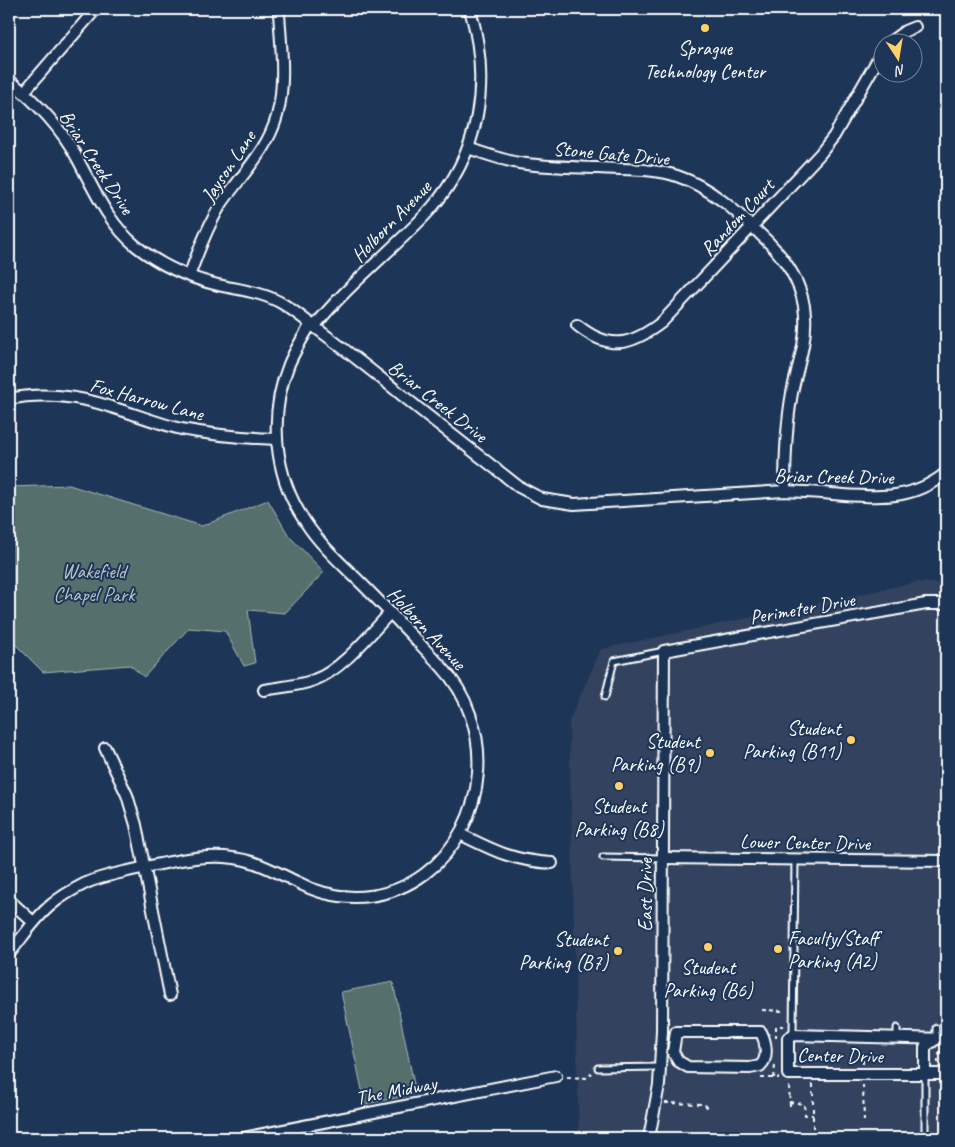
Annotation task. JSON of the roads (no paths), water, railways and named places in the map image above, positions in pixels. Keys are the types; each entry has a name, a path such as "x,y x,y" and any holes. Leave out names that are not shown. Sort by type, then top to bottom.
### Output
{"street":[{"name":"Holborn Avenue","path":"9,954 34,922 51,905 85,884 103,877 191,858 213,856 251,861 270,868 314,890 333,895 352,897 390,892 426,874 440,861 460,834 469,816 479,774 477,743 471,714 462,696 452,678 317,538 306,523 287,487 281,466 277,439 281,388 298,345 329,308 429,211 458,171 476,126 482,79 478,39 470,9"},
{"path":"24,92 95,10"},
{"name":"Jayson Lane","path":"189,276 212,221 234,186 261,152 277,116 281,96 282,74 279,13"},
{"path":"904,32 915,27"},
{"name":"Random Court","path":"577,325 589,335 612,343 636,338 650,332 662,322 820,154 834,136 872,70"},
{"name":"Briar Creek Drive","path":"9,80 24,92 61,132 109,217 122,233 154,259 189,276 266,296 283,304 519,487 542,499 574,504 785,491 818,492 875,498 912,492 928,485 946,473"},
{"name":"Stone Gate Drive","path":"468,148 520,163 654,172 677,176 697,184 714,194 769,242 789,269 802,295 805,313 803,348 787,421 785,491"},
{"name":"Fox Harrow Lane","path":"9,399 39,396 88,400 181,429 223,435 277,439"},
{"name":"Perimeter Drive","path":"664,650 926,604 946,604"},
{"path":"264,690 312,681 324,676 335,668 390,613"},
{"name":"East Drive","path":"649,1138 660,1085 661,1066 664,650"},
{"path":"105,748 126,795 136,825 170,995"},
{"path":"460,834 494,851 514,858 552,863"},
{"name":"Lower Center Drive","path":"663,858 946,862"},
{"path":"9,900 34,922"},
{"name":"Center Drive","path":"941,1039 897,1032 789,1029 788,1074 946,1074"},
{"path":"662,1031 761,1032 766,1044 765,1059 763,1064 755,1068 688,1067 678,1061 674,1052 676,1032"},
{"path":"925,1074 925,1047 941,1039"},
{"path":"661,1066 678,1061"},
{"name":"The Midway","path":"243,1138 556,1076"}],"lane":[{"path":"605,697 614,661 664,650"},
{"path":"603,857 663,858"},
{"path":"789,1029 795,860"},
{"path":"936,1028 941,1039"},
{"path":"598,1068 661,1066"},
{"path":"925,1074 925,1138"}],"place":[{"name":"Sprague Technology Center","path":"705,28"},
{"name":"Student Parking (B11)","path":"851,740"},
{"name":"Student Parking (B9)","path":"710,753"},
{"name":"Student Parking (B8)","path":"619,786"},
{"name":"Student Parking (B6)","path":"708,947"},
{"name":"Faculty/Staff Parking (A2)","path":"778,949"},
{"name":"Student Parking (B7)","path":"618,951"}],"park label":[{"name":"Wakefield Chapel Park","path":"94,582"}]}
